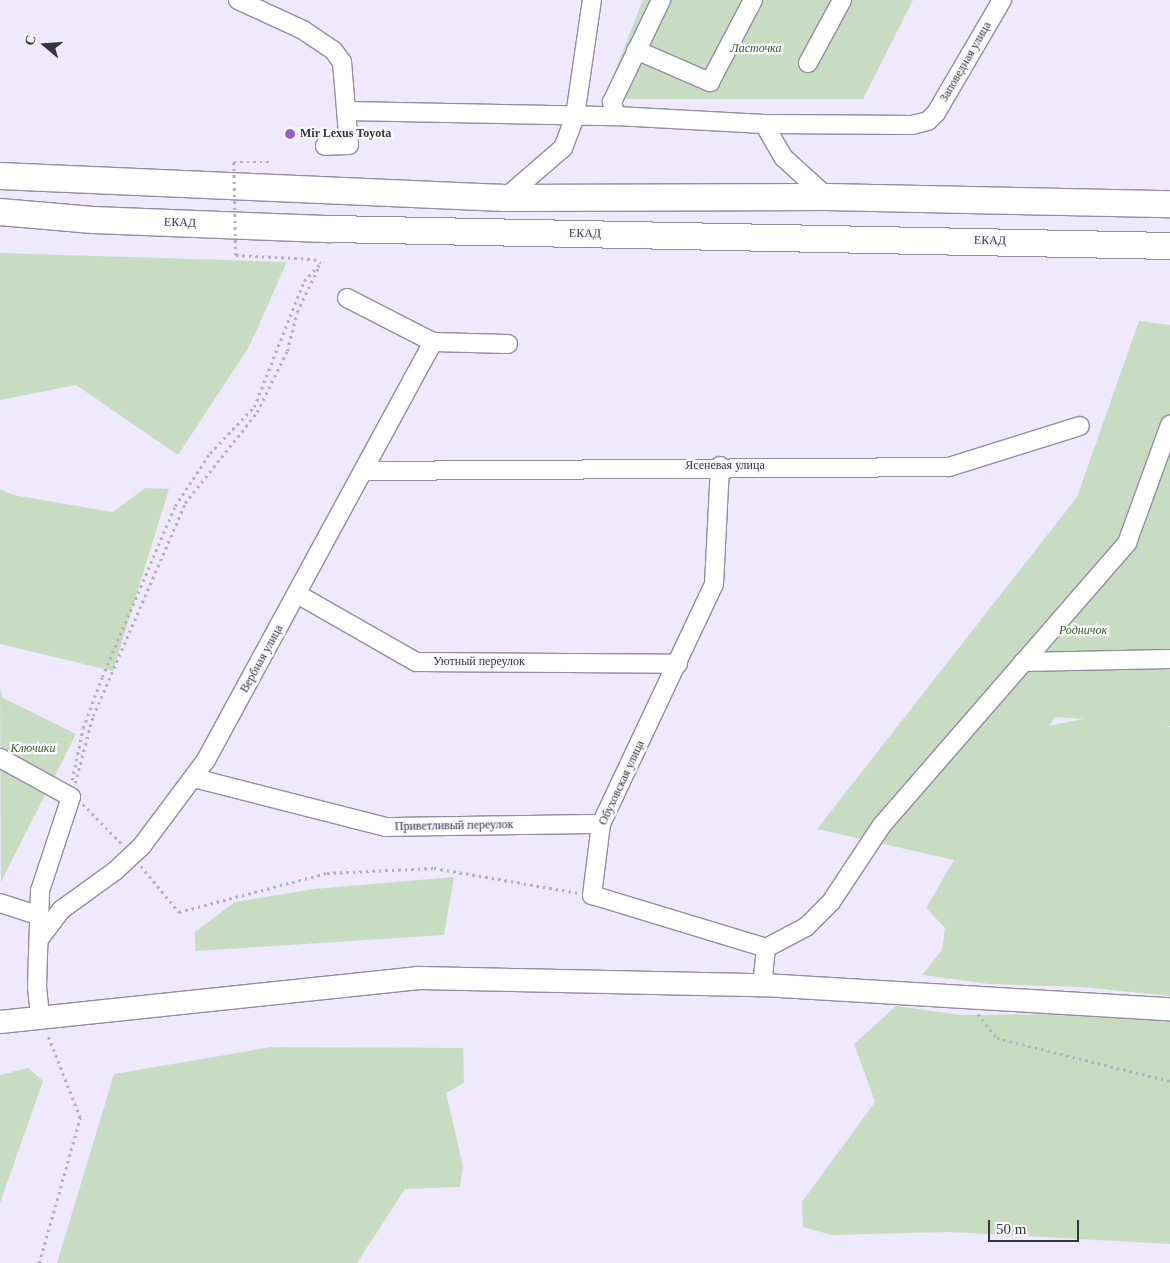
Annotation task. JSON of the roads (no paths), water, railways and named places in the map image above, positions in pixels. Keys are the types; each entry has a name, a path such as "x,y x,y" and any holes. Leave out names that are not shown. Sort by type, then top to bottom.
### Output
{"highway":[{"path":"0,176 505,198 827,197 1170,204"},
{"name":"ЕКАД","path":"0,212 93,220 331,229 1170,246"},
{"path":"0,225 93,220"}],"main road":[{"path":"0,1022 40,1016 418,978 762,985 1170,1009"}],"street":[{"path":"238,0 303,30 333,50 342,62 349,145 325,146"},
{"path":"505,198 562,148 575,116 592,0"},
{"path":"616,116 612,102 661,0"},
{"path":"636,50 710,82 753,0"},
{"path":"808,64 842,0"},
{"name":"Заповедная улица","path":"764,124 912,125 928,122 936,113 1002,0"},
{"path":"346,111 616,116 764,124 784,158 827,197"},
{"path":"347,298 434,342 508,344"},
{"name":"Вербная улица","path":"40,938 61,910 132,855 194,778 297,594 434,342"},
{"path":"762,985 766,948 806,927 831,902 882,825 1127,543 1170,425"},
{"name":"Ясеневая улица","path":"364,471 720,466 949,467 1080,426"},
{"name":"Обуховская улица","path":"720,466 714,584 678,664 601,824 592,895 766,948"},
{"name":"Уютный переулок","path":"297,594 416,662 678,664"},
{"path":"1024,662 1170,659"},
{"path":"0,758 72,797 40,891 40,938 36,987 40,1016"},
{"name":"Приветливый переулок","path":"194,778 386,827 601,824"},
{"path":"0,904 40,916"}],"place":[{"name":"Mir Lexus Toyota","path":"290,134"}],"park label":[{"name":"Ласточка","path":"756,49"},
{"name":"Родничок","path":"1083,631"},
{"name":"Ключики","path":"33,749"}]}
